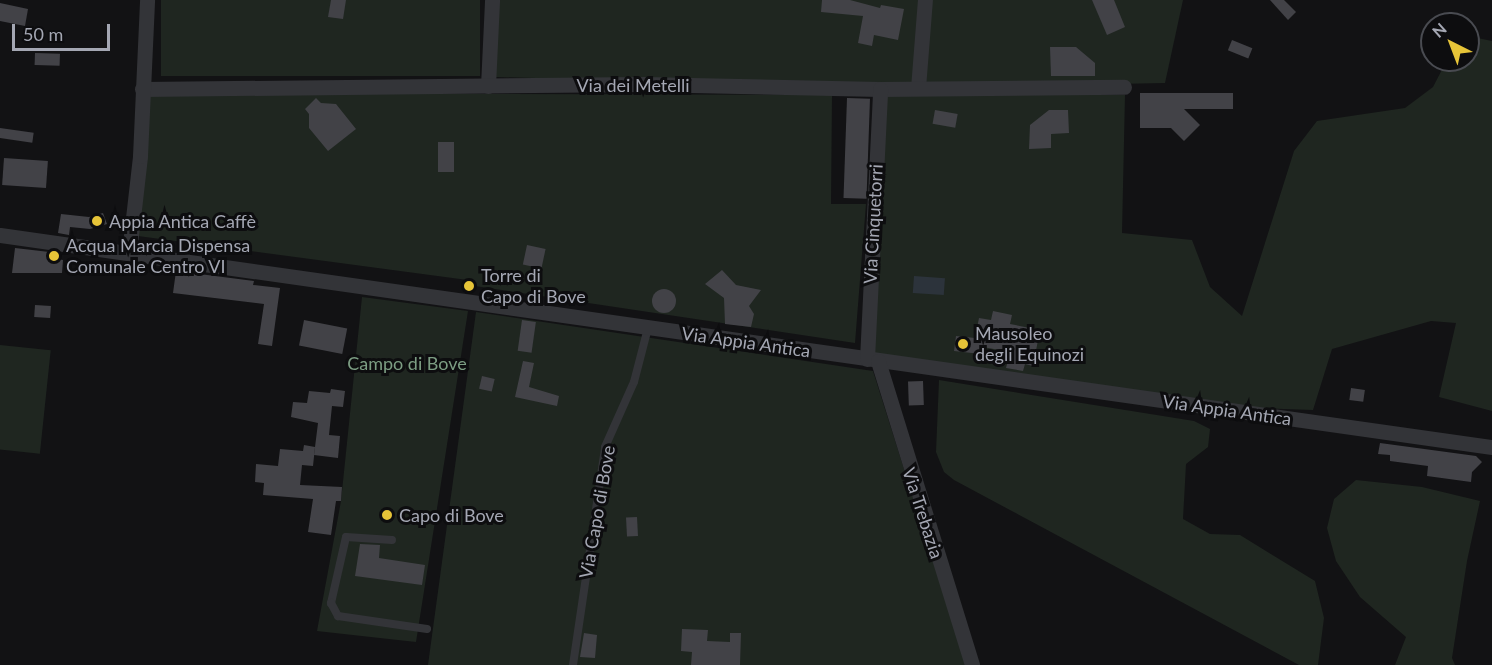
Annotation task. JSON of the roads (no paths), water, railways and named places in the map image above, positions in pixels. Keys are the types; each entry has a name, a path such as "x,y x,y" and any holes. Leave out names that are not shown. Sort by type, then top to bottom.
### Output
{"street":[{"path":"129,253 147,0"},
{"path":"488,86 492,0"},
{"path":"918,88 925,0"},
{"name":"Via dei Metelli","path":"142,89 488,86 880,89 1124,87"},
{"name":"Via Cinquetorri","path":"872,360 880,89"},
{"name":"Via Appia Antica","path":"0,235 1492,447"},
{"name":"Via Trebazia","path":"872,360 972,665"}],"lane":[{"name":"Via Capo di Bove","path":"573,665 604,447 634,382 648,328"},
{"path":"392,540 346,537 332,603 338,616 427,629"}],"place":[{"name":"Appia Antica Caffè","path":"97,221"},
{"name":"Acqua Marcia Dispensa Comunale Centro VI","path":"54,256"},
{"name":"Torre di Capo di Bove","path":"469,286"},
{"name":"Mausoleo degli Equinozi","path":"963,344"},
{"name":"Capo di Bove","path":"387,515"}],"park label":[{"name":"Campo di Bove","path":"407,363"}]}
